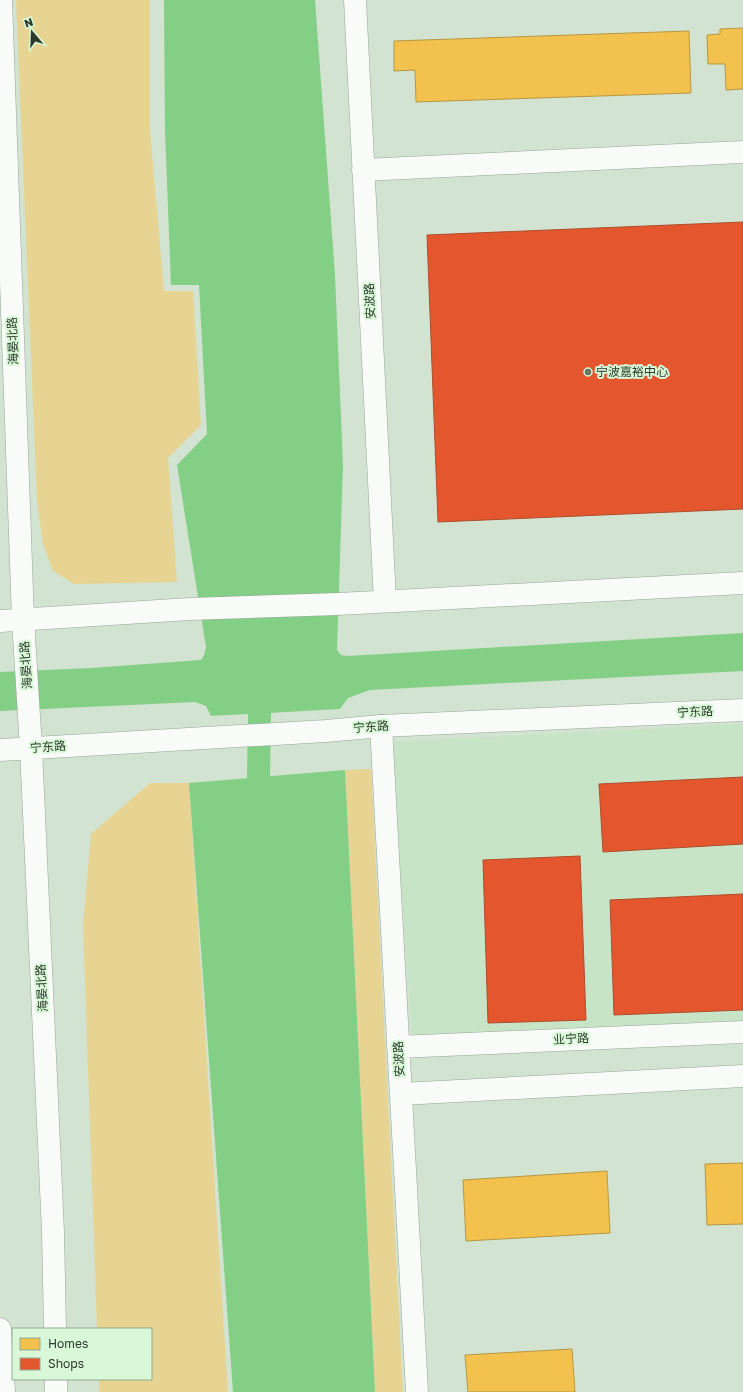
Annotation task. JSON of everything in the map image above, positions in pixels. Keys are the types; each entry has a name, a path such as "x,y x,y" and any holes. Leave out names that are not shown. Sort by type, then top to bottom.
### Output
{"main road":[{"name":"海晏北路","path":"1,0 23,620 31,748 52,1224 54,1328"},
{"name":"安波路","path":"355,0 385,601"},
{"path":"363,170 743,152"},
{"path":"0,620 23,620 190,609 338,604 743,583"},
{"name":"宁东路","path":"0,750 326,731 381,726 743,710"},
{"name":"安波路","path":"381,726 417,1392"},
{"name":"业宁路","path":"398,1047 743,1032"},
{"path":"401,1094 743,1076"},
{"path":"0,1329 4,1392"},
{"path":"56,1380 56,1392"}],"shaded area":[{"path":"16,0 150,0 150,130 164,291 193,291 201,425 168,458 177,582 74,584 53,571 43,544 37,502"},
{"path":"164,0 315,0 335,275 343,465 337,650 341,655 348,656 743,633 743,671 370,690 348,698 340,709 211,716 206,706 195,702 0,711 0,672 91,668 201,660 206,647 177,465 207,434 199,285 171,285 165,131"},
{"path":"743,724 743,1025 412,1036 391,742"},
{"path":"371,769 403,1392 375,1392 345,770"},
{"path":"345,770 375,1392 233,1392 189,783"},
{"path":"150,783 189,783 228,1392 99,1392 99,1380 152,1380 152,1328 97,1328 83,925 91,834"}],"building: Homes":[{"path":"743,28 743,89 726,90 725,64 708,64 707,35 720,34 720,29"},
{"path":"689,31 691,93 416,102 415,70 394,71 394,41"},
{"path":"743,1163 743,1224 707,1225 705,1164"},
{"path":"607,1171 610,1233 466,1241 463,1180"},
{"path":"572,1349 575,1392 468,1392 465,1355"}],"building: Shops":[{"name":"宁波嘉裕中心","path":"743,222 743,509 438,522 427,235"},
{"path":"743,777 743,844 603,852 599,784"},
{"path":"580,856 586,1020 488,1023 483,860"},
{"path":"743,894 743,1010 614,1015 610,900"}],"waterway":[{"path":"258,808 260,683"}],"place":[{"name":"宁波嘉裕中心","path":"588,372"}]}
